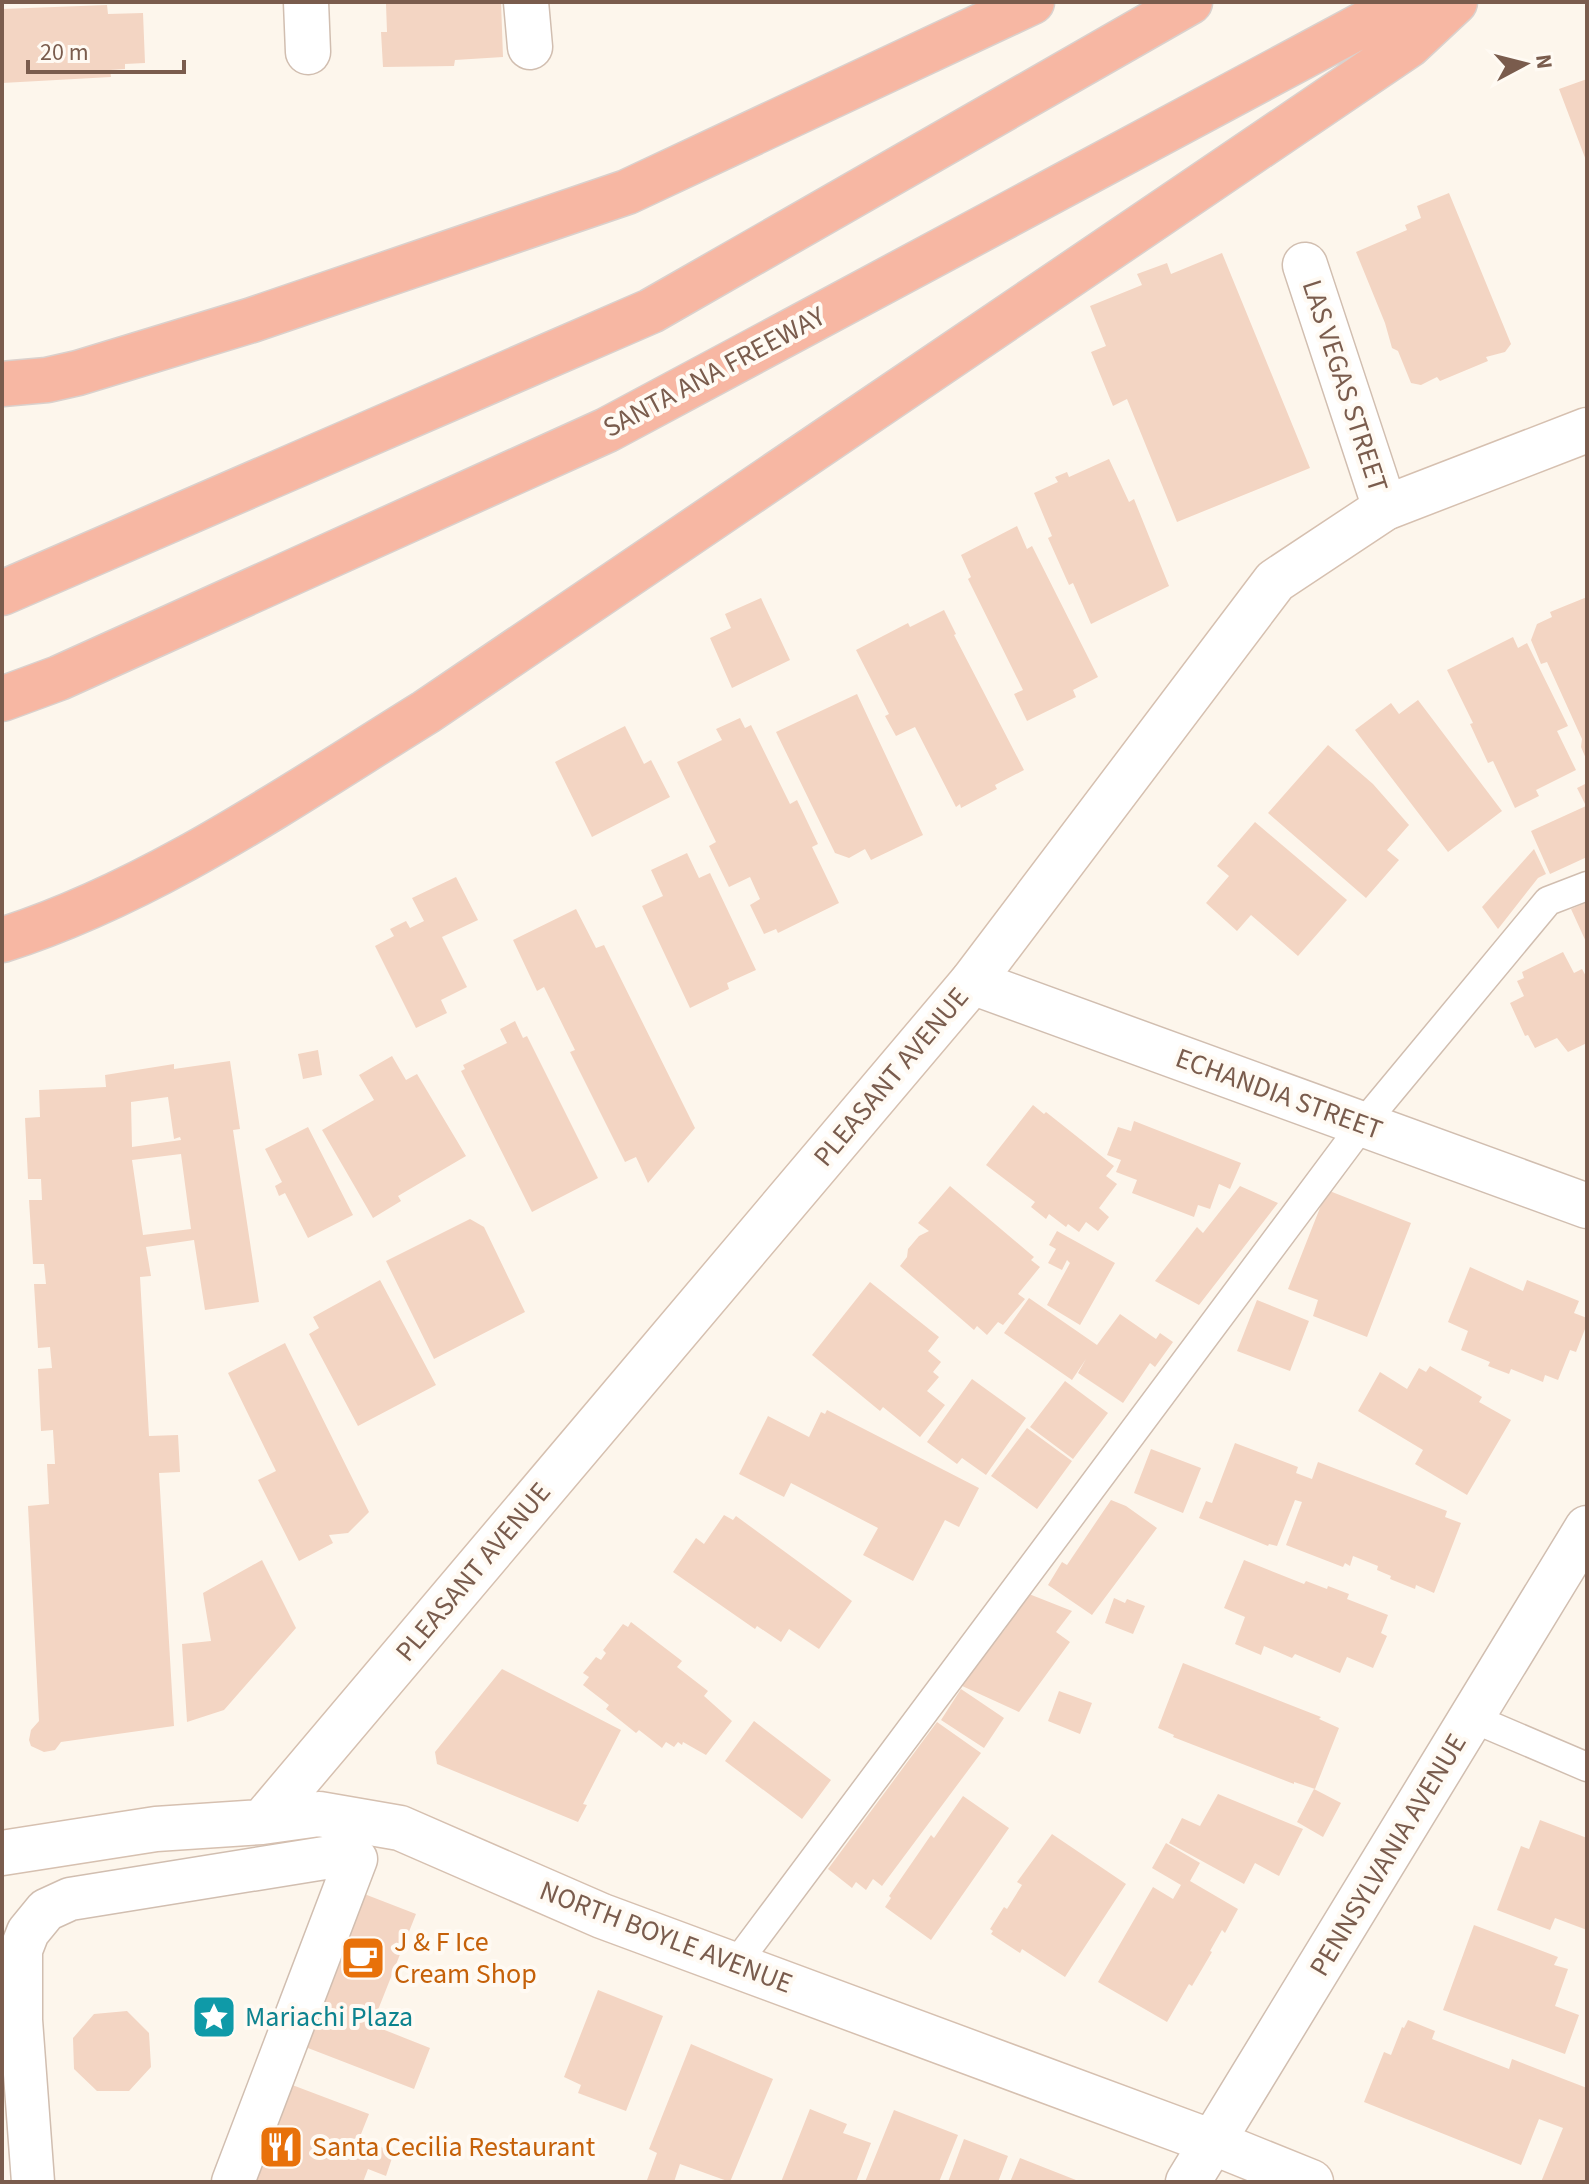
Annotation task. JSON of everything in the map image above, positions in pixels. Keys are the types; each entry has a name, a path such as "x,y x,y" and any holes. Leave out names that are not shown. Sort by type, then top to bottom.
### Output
{"highway":[{"path":"2,384 47,380 122,360 252,320 627,192 1032,2"},
{"path":"18,586 651,311 1190,2"},
{"name":"SANTA ANA FREEWAY","path":"2,699 59,678 607,430 1405,2"},
{"path":"2,940 45,926 154,875 426,712 1409,45 1455,2"}],"main road":[{"path":"306,2 308,52"},
{"path":"528,2 530,47"},
{"name":"LAS VEGAS STREET","path":"1305,265 1385,508"},
{"name":"PLEASANT AVENUE","path":"262,1822 972,982 1275,581 1385,508 1587,430"},
{"name":"ECHANDIA STREET","path":"972,982 1587,1206"},
{"name":"PENNSYLVANIA AVENUE","path":"1188,2182 1587,1528"},
{"name":"NORTH BOYLE AVENUE","path":"2,1853 156,1829 262,1822 319,1814 400,1828 602,1916 1212,2142 1311,2182"}],"street":[{"path":"33,2182 21,2020 21,1950 28,1932 46,1910 70,1899 337,1856 356,1859 233,2182"}],"lane":[{"path":"735,1965 1363,1124 1548,901 1587,886"},
{"path":"1472,1718 1587,1767"}],"building":[{"path":"501,2 503,57 455,60 454,66 383,67 381,32 387,32 386,4"},
{"path":"107,5 108,14 143,13 145,63 125,64 125,69 110,70 111,77 2,83 2,9"},
{"path":"1587,79 1587,163 1559,89"},
{"path":"1449,193 1511,344 1505,352 1486,357 1488,361 1440,381 1437,377 1421,385 1411,383 1398,351 1392,348 1356,252 1407,230 1405,225 1421,218 1417,206"},
{"path":"1222,253 1310,468 1177,522 1127,399 1113,406 1091,352 1106,346 1090,306 1142,285 1137,274 1167,263 1171,274"},
{"path":"1109,459 1129,502 1134,499 1169,586 1091,624 1048,538 1052,536 1034,493 1058,482 1055,477 1067,472 1069,477"},
{"path":"1017,526 1027,549 1032,546 1098,677 1073,690 1076,697 1027,721 1014,694 1023,690 968,579 971,577 961,555"},
{"path":"1587,597 1587,761 1581,747 1582,739 1547,662 1541,664 1531,640 1537,624 1552,617 1550,612"},
{"path":"761,598 790,660 732,688 710,638 731,628 725,614"},
{"path":"944,610 1024,770 961,808 960,804 956,807 915,727 896,736 885,716 889,714 856,650 908,623 910,627"},
{"path":"1513,637 1518,648 1527,643 1568,726 1557,731 1576,770 1536,790 1539,796 1515,808 1493,761 1488,763 1470,724 1473,723 1447,670"},
{"path":"857,694 923,835 871,860 865,849 849,858 835,853 776,732"},
{"path":"1418,700 1502,811 1448,852 1355,730 1391,703 1399,714"},
{"path":"740,718 745,728 751,725 790,804 797,800 818,844 812,847 839,903 778,933 776,929 764,934 750,905 760,899 750,877 729,887 709,846 716,842 677,762 722,740 716,729"},
{"path":"625,726 644,764 651,760 670,797 592,837 555,762"},
{"path":"1328,745 1373,784 1409,825 1387,850 1399,860 1366,898 1268,813"},
{"path":"1587,783 1587,857 1550,874 1531,831 1586,806 1577,788"},
{"path":"1255,822 1347,900 1298,956 1251,915 1237,931 1206,903 1229,876 1217,866"},
{"path":"1534,849 1546,874 1538,878 1498,929 1482,907"},
{"path":"687,853 699,878 710,873 756,970 727,983 729,989 690,1008 642,906 663,896 651,870"},
{"path":"456,877 478,920 442,937 467,987 441,1000 447,1013 416,1028 375,946 394,936 390,929 406,921 410,928 424,921 412,898"},
{"path":"1587,902 1587,944 1571,909"},
{"path":"576,909 596,948 604,945 695,1128 648,1183 636,1157 625,1162 570,1052 575,1050 544,987 537,991 513,940"},
{"path":"1563,952 1574,973 1582,969 1587,978 1587,1043 1568,1052 1557,1038 1535,1048 1528,1035 1525,1036 1510,1003 1524,996 1517,981 1524,978 1522,972"},
{"path":"515,1021 523,1038 527,1036 598,1178 532,1212 461,1071 465,1069 463,1065 507,1043 500,1029"},
{"path":"318,1050 322,1075 303,1079 298,1054"},
{"path":"392,1056 406,1080 417,1074 466,1156 398,1196 401,1201 373,1218 322,1130 374,1100 359,1075"},
{"path":"230,1061 240,1129 233,1130 259,1302 205,1310 194,1240 146,1247 151,1276 140,1277 149,1436 178,1435 180,1472 159,1473 174,1726 61,1742 55,1750 44,1752 31,1746 29,1740 31,1730 39,1721 28,1506 49,1504 47,1464 55,1464 53,1430 41,1431 38,1369 52,1368 50,1347 38,1348 34,1284 46,1284 44,1264 33,1264 29,1200 42,1200 41,1179 28,1179 25,1118 40,1117 39,1090 106,1087 105,1075 174,1064 174,1069","holes":["168,1097 174,1139 180,1137 181,1140 132,1147 131,1102","181,1154 191,1229 143,1235 132,1160"]},
{"path":"1033,1105 1114,1166 1106,1176 1117,1184 1099,1208 1109,1217 1098,1231 1086,1222 1079,1232 1068,1224 1066,1227 1049,1214 1046,1219 1031,1207 1035,1202 986,1165"},
{"path":"1134,1121 1241,1163 1230,1189 1219,1184 1210,1209 1198,1205 1194,1217 1132,1193 1137,1180 1116,1172 1121,1160 1107,1155 1118,1127 1131,1131"},
{"path":"308,1127 353,1215 308,1238 285,1193 279,1196 275,1186 282,1182 265,1149"},
{"path":"950,1186 1034,1257 1031,1260 1040,1267 1018,1294 1025,1299 1003,1325 998,1322 987,1335 977,1326 974,1330 900,1266 907,1257 908,1249 919,1236 929,1231 918,1223"},
{"path":"1240,1186 1278,1203 1199,1305 1155,1281 1197,1227 1203,1233"},
{"path":"1327,1190 1411,1223 1367,1337 1313,1316 1318,1300 1288,1289"},
{"path":"470,1219 484,1227 525,1312 434,1359 386,1261"},
{"path":"1057,1231 1115,1263 1080,1325 1047,1305 1070,1263 1067,1260 1062,1270 1048,1263 1056,1249 1049,1245"},
{"path":"1470,1267 1523,1291 1527,1280 1579,1301 1574,1313 1587,1318 1587,1324 1576,1352 1570,1350 1558,1380 1545,1375 1543,1382 1511,1369 1509,1374 1461,1350 1468,1331 1448,1322"},
{"path":"380,1280 436,1385 358,1426 309,1334 319,1328 313,1317"},
{"path":"870,1282 939,1337 928,1351 941,1362 933,1372 939,1377 927,1391 945,1405 920,1437 883,1407 880,1411 812,1355"},
{"path":"1029,1298 1097,1345 1120,1314 1156,1339 1160,1333 1173,1342 1155,1367 1150,1363 1123,1403 1078,1373 1086,1359 1072,1380 1004,1333"},
{"path":"1257,1300 1309,1321 1290,1371 1237,1351"},
{"path":"285,1343 369,1512 348,1533 329,1535 333,1543 299,1561 258,1480 276,1471 228,1373"},
{"path":"1430,1366 1482,1397 1479,1402 1511,1420 1467,1495 1415,1464 1423,1450 1358,1411 1380,1372 1407,1389 1419,1368 1426,1372"},
{"path":"972,1379 1026,1418 986,1475 962,1458 957,1464 927,1442"},
{"path":"1065,1381 1108,1413 1073,1459 1030,1427"},
{"path":"827,1410 979,1488 959,1527 945,1520 913,1581 863,1555 878,1528 791,1483 784,1497 739,1474 768,1416 809,1437 821,1412 825,1414"},
{"path":"1027,1428 1072,1461 1037,1509 991,1476"},
{"path":"1235,1443 1298,1467 1296,1473 1312,1479 1318,1462 1447,1511 1445,1517 1461,1523 1434,1593 1390,1579 1391,1576 1377,1570 1378,1566 1353,1556 1350,1566 1345,1563 1343,1567 1286,1545 1302,1502 1295,1500 1277,1546 1268,1546 1199,1518 1206,1501 1212,1503"},
{"path":"1151,1449 1201,1468 1183,1513 1134,1493"},
{"path":"1111,1500 1126,1506 1157,1528 1092,1615 1048,1585 1062,1562 1067,1565"},
{"path":"724,1515 733,1520 736,1516 852,1601 819,1649 789,1629 781,1642 757,1626 755,1629 673,1572 696,1538 704,1544"},
{"path":"262,1560 296,1628 224,1710 187,1722 182,1644 211,1641 203,1593"},
{"path":"1244,1560 1304,1584 1306,1581 1349,1594 1347,1599 1388,1615 1381,1633 1387,1636 1373,1668 1347,1657 1340,1673 1295,1654 1292,1658 1264,1646 1261,1655 1235,1644 1245,1617 1224,1608"},
{"path":"1029,1594 1072,1611 1056,1632 1070,1642 1019,1712 960,1685"},
{"path":"1114,1598 1145,1606 1133,1634 1105,1623"},
{"path":"631,1622 682,1661 677,1667 708,1691 704,1696 732,1721 706,1755 683,1742 682,1745 678,1742 674,1747 666,1742 662,1748 639,1730 636,1733 606,1709 609,1705 583,1685 589,1677 583,1673 596,1657 601,1660 606,1653 603,1650 623,1624 628,1627"},
{"path":"1183,1663 1321,1717 1319,1719 1339,1728 1315,1789 1294,1784 1173,1737 1158,1728"},
{"path":"502,1669 621,1730 583,1804 587,1805 578,1822 437,1764 435,1752"},
{"path":"961,1689 1004,1718 984,1748 941,1720"},
{"path":"1059,1691 1092,1703 1080,1734 1048,1721"},
{"path":"754,1721 831,1780 802,1819 725,1761"},
{"path":"937,1722 981,1753 882,1886 873,1879 866,1890 856,1882 852,1888 828,1869"},
{"path":"1314,1789 1341,1803 1323,1837 1297,1822"},
{"path":"1218,1794 1303,1829 1279,1876 1255,1863 1244,1884 1169,1843 1182,1818 1200,1826"},
{"path":"963,1796 1009,1828 931,1940 885,1907 891,1898 889,1896 931,1835 934,1838"},
{"path":"1540,1820 1587,1838 1587,1930 1555,1918 1550,1930 1497,1910 1521,1846 1529,1849"},
{"path":"1052,1834 1126,1884 1065,1977 1022,1949 1020,1953 991,1934 993,1931 990,1929 1004,1907 1007,1909 1022,1885 1017,1882"},
{"path":"1166,1843 1200,1863 1190,1881 1238,1909 1167,2022 1098,1982 1153,1887 1173,1899 1181,1885 1152,1868"},
{"path":"354,1890 416,1914 372,2025 430,2048 414,2089 295,2043"},
{"path":"1474,1925 1558,1957 1554,1965 1568,1969 1555,2006 1579,2015 1565,2054 1443,2010"},
{"path":"598,1990 663,2016 626,2111 578,2093 581,2085 564,2077"},
{"path":"127,2011 149,2033 151,2067 129,2091 97,2091 74,2069 73,2038 94,2014"},
{"path":"1408,2020 1435,2031 1432,2039 1509,2069 1512,2059 1587,2088 1587,2182 1541,2182 1563,2128 1539,2119 1521,2165 1364,2102 1384,2052 1391,2055"},
{"path":"691,2044 773,2079 730,2182 680,2164 674,2182 652,2182 647,2180 657,2153 649,2149"},
{"path":"279,2080 369,2114 359,2139 394,2152 386,2176 368,2169 363,2182 240,2182"},
{"path":"810,2109 847,2124 843,2133 871,2143 856,2182 781,2182"},
{"path":"894,2110 958,2135 939,2182 865,2182"},
{"path":"964,2139 1008,2156 998,2182 948,2182"},
{"path":"1020,2158 1081,2182 1010,2182"}],"place":[{"name":"J & F Ice Cream Shop","path":"363,1958"},
{"name":"Mariachi Plaza","path":"214,2017"},
{"name":"Santa Cecilia Restaurant","path":"281,2147"}]}
